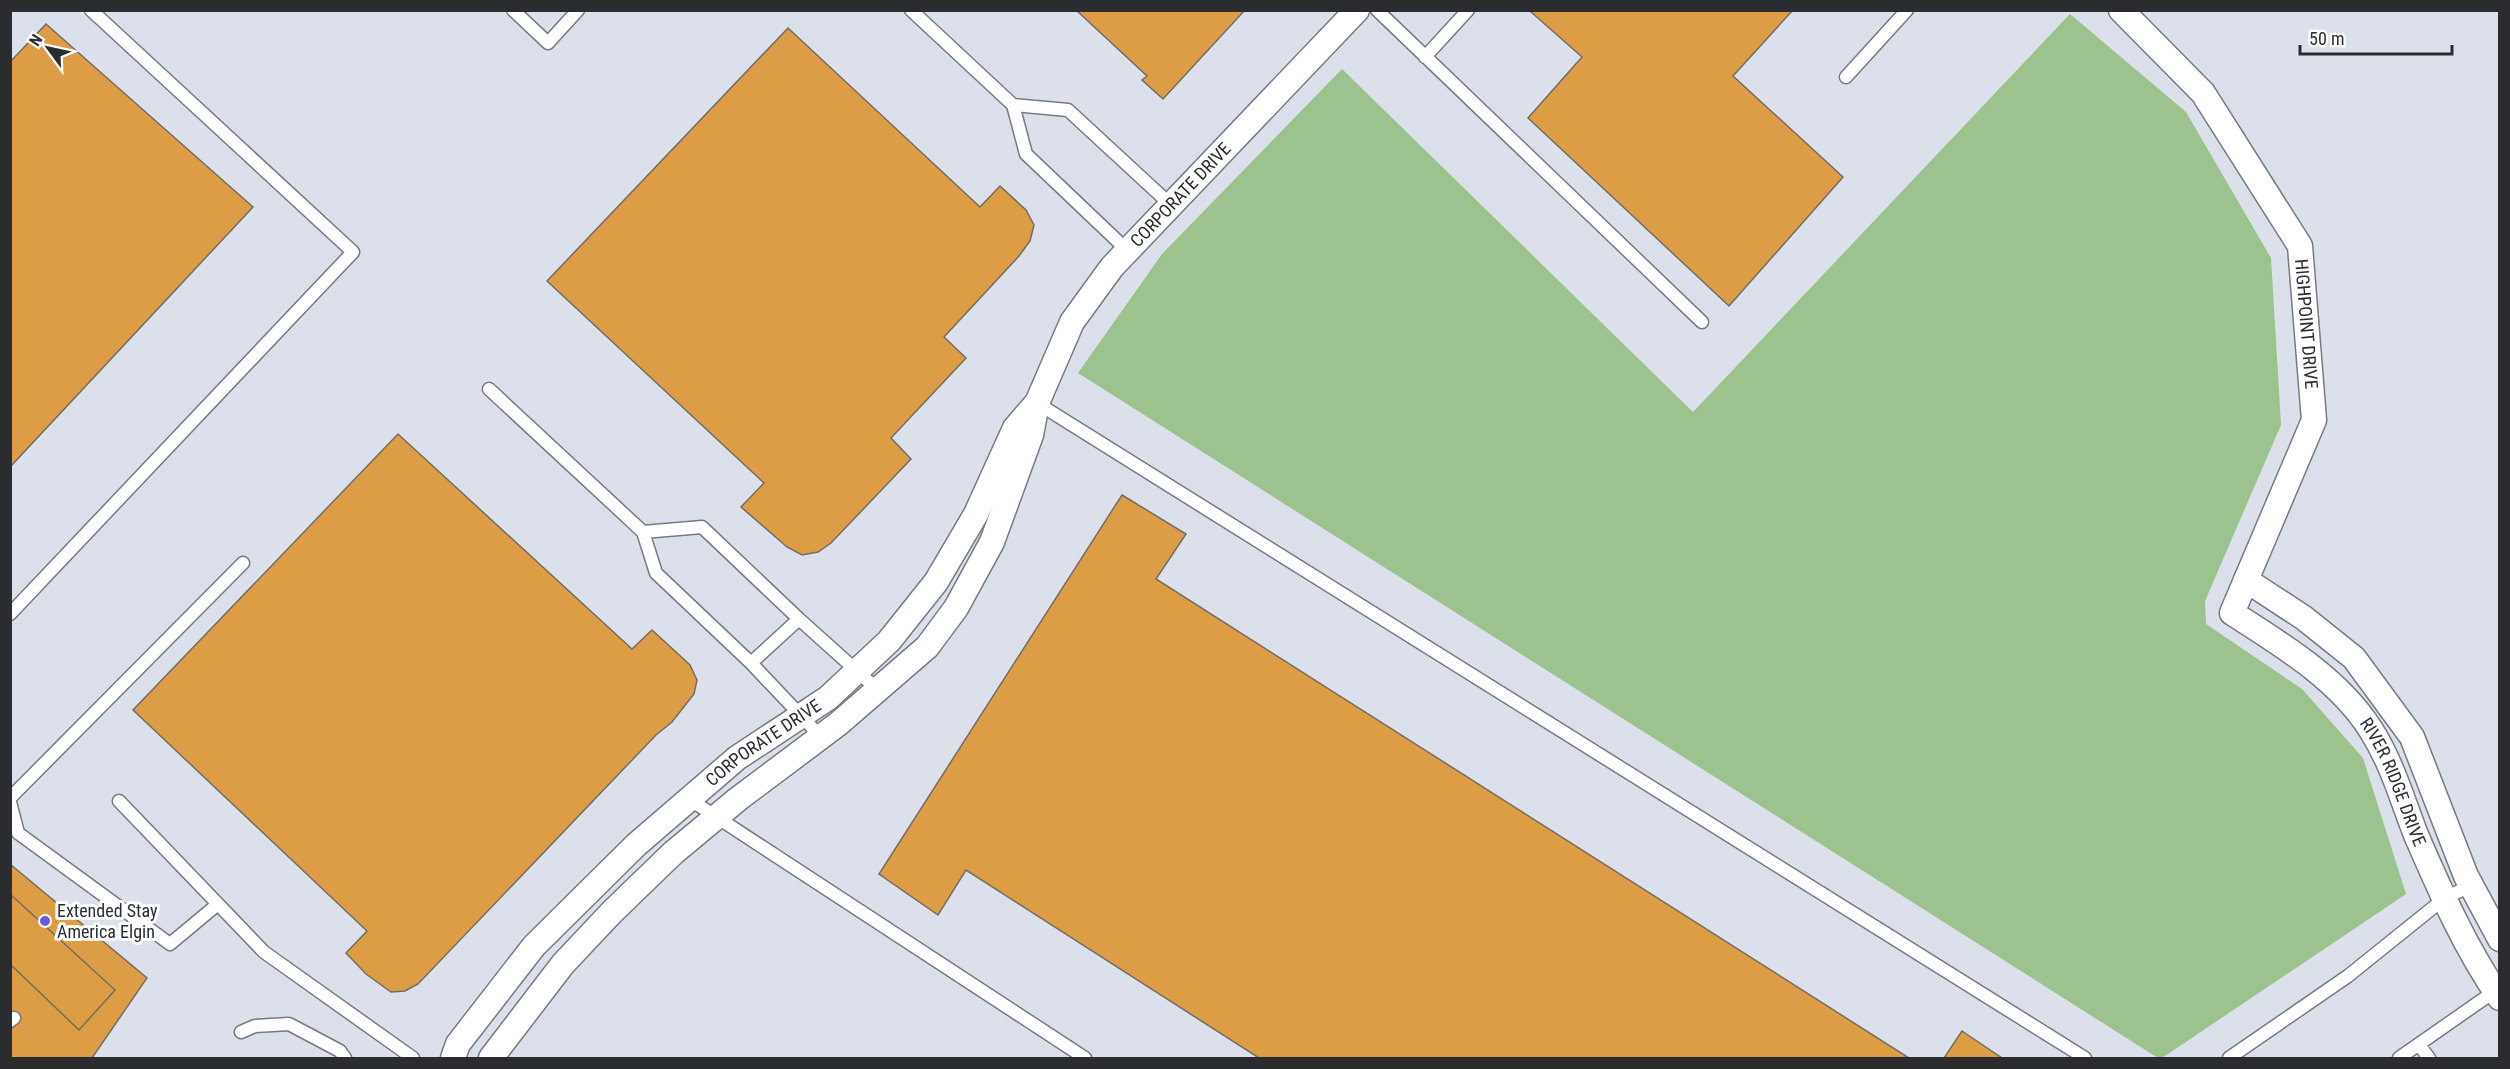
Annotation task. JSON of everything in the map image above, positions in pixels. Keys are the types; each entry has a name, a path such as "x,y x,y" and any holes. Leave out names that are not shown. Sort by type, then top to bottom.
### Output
{"street":[{"name":"CORPORATE DRIVE","path":"491,1059 563,964 612,912 673,854 718,816 821,738 927,647 956,608 992,542 1030,435 1036,403 1072,322 1112,267 1357,10"},
{"name":"HIGHPOINT DRIVE","path":"2121,10 2204,93 2300,246 2314,420 2232,613"},
{"name":"CORPORATE DRIVE","path":"453,1059 458,1044 534,946 636,845 737,758 828,698 889,640 936,582 976,514 1015,428 1036,403"},
{"name":"RIVER RIDGE DRIVE","path":"2246,580 2304,618 2354,658 2412,737 2472,885 2499,939"},
{"name":"RIVER RIDGE DRIVE","path":"2232,613 2292,652 2340,692 2370,729 2392,769 2416,833 2445,898 2498,992"}],"lane":[{"path":"10,614 353,252 91,10"},
{"path":"513,10 548,43 578,10"},
{"path":"911,10 1012,105 1026,154 1128,251"},
{"path":"1377,10 1702,322"},
{"path":"1425,57 1468,10"},
{"path":"1846,77 1907,10"},
{"path":"1012,105 1068,110 1172,206"},
{"path":"489,389 643,532 656,573 751,663 821,738"},
{"path":"1036,403 2085,1059"},
{"path":"643,532 702,527 799,619 879,690"},
{"path":"218,904 170,944 18,833 10,800 243,563"},
{"path":"751,663 799,619"},
{"path":"689,799 1085,1059"},
{"path":"119,801 264,952 413,1059"},
{"path":"2229,1059 2348,976 2445,898 2472,885"},
{"path":"2399,1059 2498,992"},
{"path":"241,1032 255,1026 290,1024 340,1051 345,1059"},
{"path":"2419,1044 2429,1059"}],"green space":[{"path":"2070,14 2186,112 2271,258 2281,425 2205,601 2206,624 2302,689 2363,758 2406,894 2162,1058 2158,1058 1078,373 1162,254 1342,69 1693,412"}],"building":[{"path":"1076,10 1245,10 1163,99 1142,80 1147,76"},
{"path":"1793,10 1733,76 1843,177 1729,306 1528,118 1582,57 1530,11"},
{"path":"46,24 253,207 10,467 10,62"},
{"path":"788,28 980,207 1000,186 1026,210 1034,225 1030,241 1019,256 944,337 966,358 891,438 911,459 831,543 818,552 802,555 787,547 741,507 764,483 547,281"},
{"path":"398,434 632,649 652,630 690,665 697,680 694,694 672,722 656,735 418,984 405,991 391,992 366,974 346,953 367,931 133,710"},
{"path":"1122,495 1186,534 1156,579 1909,1058 1259,1058 966,870 938,915 879,874"},
{"name":"Extended Stay America Elgin","path":"10,864 147,978 92,1058 10,1058"},
{"path":"10,894 115,990 79,1030 10,964"},
{"path":"1962,1031 2002,1058 1944,1058"}],"place":[{"name":"Extended Stay America Elgin","path":"45,921"}]}
